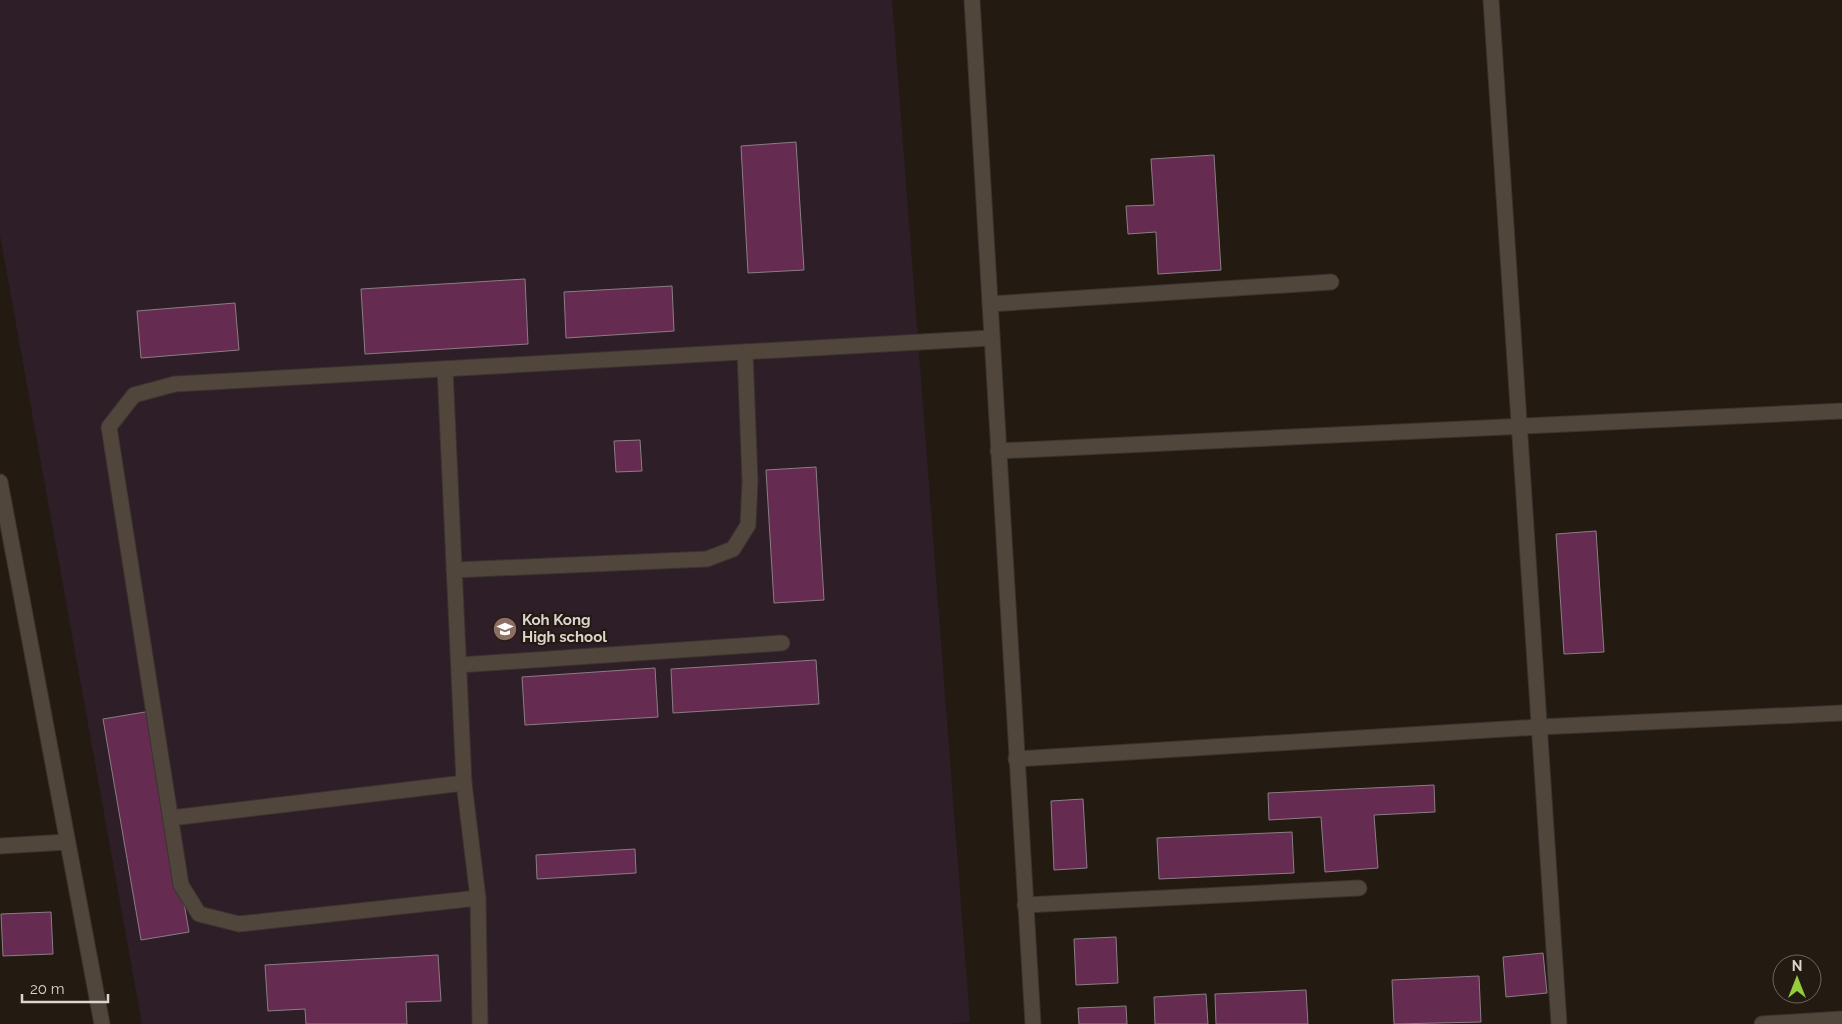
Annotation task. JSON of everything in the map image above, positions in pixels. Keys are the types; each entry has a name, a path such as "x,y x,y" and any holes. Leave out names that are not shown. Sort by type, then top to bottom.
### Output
{"street":[{"path":"972,0 1033,1024"},
{"path":"1491,0 1558,1024"},
{"path":"990,304 1331,282"},
{"path":"478,898 239,924 199,914 181,885 109,427 134,395 175,384 991,338"},
{"path":"454,570 707,559 734,549 748,525 750,482 745,352"},
{"path":"445,369 464,783 478,898 480,1024"},
{"path":"998,450 1842,411"},
{"path":"0,482 102,1024"},
{"path":"459,665 782,643"},
{"path":"1016,759 1539,728 1842,713"},
{"path":"171,818 464,783"},
{"path":"0,846 67,842"},
{"path":"1025,905 1359,888"},
{"path":"1762,1024 1842,1019"}],"shaded area":[{"name":"Koh Kong High school","path":"0,0 892,0 970,1022 949,1024 142,1024 0,235"}],"building":[{"path":"796,142 804,270 748,273 741,146"},
{"path":"1214,155 1221,270 1158,274 1156,232 1128,234 1126,206 1154,205 1151,159"},
{"path":"525,279 528,344 365,354 361,289"},
{"path":"672,286 674,331 566,338 564,292"},
{"path":"235,303 239,350 141,358 137,311"},
{"path":"640,440 642,471 616,472 614,441"},
{"path":"816,467 824,600 774,603 766,470"},
{"path":"1596,531 1604,652 1564,654 1556,534"},
{"path":"816,660 819,704 673,713 671,669"},
{"path":"655,668 658,717 525,725 522,677"},
{"path":"151,711 189,932 141,940 103,719"},
{"path":"1434,785 1435,812 1374,815 1378,868 1325,872 1321,817 1269,820 1268,793"},
{"path":"1083,799 1087,868 1054,870 1051,801"},
{"path":"1292,832 1294,873 1159,879 1157,838"},
{"path":"635,849 636,873 537,879 536,855"},
{"path":"51,912 53,954 3,956 1,914"},
{"path":"1116,937 1118,983 1076,985 1074,939"},
{"path":"1543,953 1547,993 1506,997 1503,957"},
{"path":"438,955 441,1001 406,1002 407,1024 306,1024 305,1009 268,1011 265,965"},
{"path":"1479,976 1481,1022 1394,1024 1392,980"},
{"path":"1306,990 1308,1024 1216,1024 1215,994"},
{"path":"1206,994 1208,1024 1155,1024 1154,997"},
{"path":"1126,1006 1127,1024 1079,1024 1078,1008"}],"place":[{"name":"Koh Kong High school","path":"505,629"}]}
